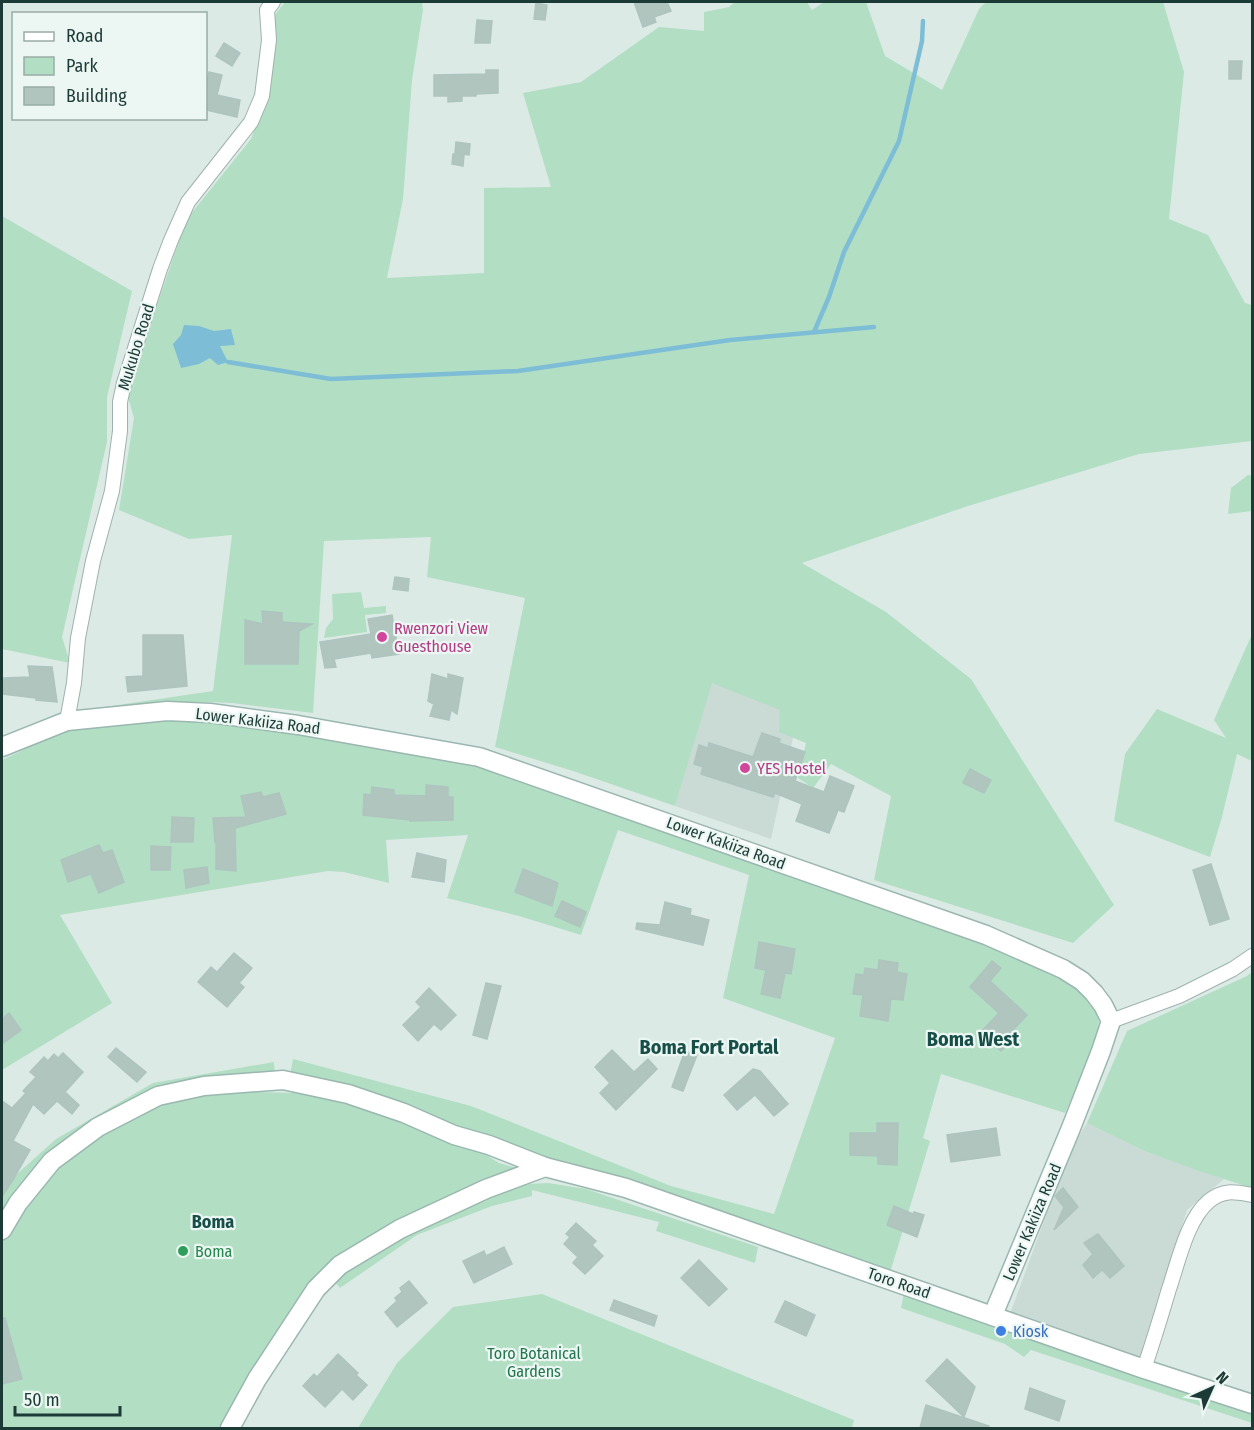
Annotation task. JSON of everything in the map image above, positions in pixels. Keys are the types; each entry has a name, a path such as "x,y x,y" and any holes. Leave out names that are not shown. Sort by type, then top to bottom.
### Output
{"main road":[{"name":"Lower Kakiiza Road","path":"2,747 67,721 167,711 210,713 298,725 479,757 986,935 1063,969 1082,981 1094,993 1111,1021 1071,1128 993,1315"},
{"name":"Toro Road","path":"2,1230 18,1203 52,1161 98,1127 158,1096 204,1086 283,1080 348,1094 544,1167 626,1188 1144,1369 1252,1404"},
{"path":"230,1428 257,1379 316,1289 340,1265 400,1229 486,1189 544,1167"}],"street":[{"name":"Mukubo Road","path":"67,721 74,683 78,638 93,561 112,491 120,431 120,402 124,383 160,269 188,202 251,122 262,96 269,40 267,10 273,2"},
{"path":"1111,1021 1179,996 1233,969 1252,956"},
{"path":"1144,1369 1184,1244 1199,1212 1209,1201 1222,1193 1234,1191 1252,1195"}],"shaded area":[{"path":"711,682 798,715 771,839 675,806"},
{"path":"1087,1123 1144,1151 1224,1179 1187,1210 1140,1358 1010,1314 1070,1150"}],"green space":[{"path":"285,2 422,2 423,10 412,80 403,199 387,278 484,273 484,188 551,187 523,93 581,82 659,27 704,31 704,12 729,7 735,2 807,2 812,10 824,2 866,2 885,56 942,90 979,9 986,2 1163,2 1184,72 1169,219 1208,235 1245,303 1252,305 1252,441 1139,454 965,507 802,563 886,612 971,679 1114,905 1073,943 874,880 891,796 831,764 813,788 798,778 806,743 779,732 780,710 712,683 675,806 495,747 525,598 427,577 431,537 324,541 313,713 209,702 91,709 213,691 232,535 189,539 119,510 134,418 127,394 186,220 251,139 271,88 274,16"},
{"path":"2,216 132,291 107,397 107,442 62,637 70,663 2,649"},
{"path":"1248,475 1252,476 1252,511 1228,514 1231,488"},
{"path":"361,592 364,608 386,606 386,613 365,615 367,632 324,638 326,628 333,619 332,594"},
{"path":"1252,634 1252,761 1237,754 1210,857 1114,821 1125,754 1157,709 1226,738 1214,720"},
{"path":"174,717 232,726 283,725 493,768 983,938 1075,984 1090,998 1099,1021 1096,1043 1065,1113 941,1074 923,1138 930,1141 889,1276 289,1080 293,1059 471,1106 671,1186 774,1214 835,1038 723,998 749,875 618,830 581,935 519,916 447,898 468,835 386,840 389,883 344,872 328,871 60,915 112,1003 2,1070 2,760 67,729"},
{"path":"1252,972 1252,1188 1144,1151 1087,1123 1127,1031"},
{"path":"274,1062 275,1076 210,1080 97,1123 2,1217 2,1198 17,1174 56,1139 153,1083"},
{"name":"Boma","path":"203,1091 342,1094 461,1139 499,1163 531,1172 340,1265 230,1428 2,1428 2,1237 57,1161 159,1102"},
{"path":"548,1183 586,1189 758,1247 755,1263 656,1231 659,1222 532,1190 532,1196 492,1206 417,1235 340,1288 332,1278 342,1269 486,1194 530,1184"},
{"path":"904,1293 1252,1411 1252,1423 1031,1350 1024,1357 1005,1344 901,1308"},
{"name":"Toro Botanical Gardens","path":"542,1294 854,1420 852,1428 358,1428 397,1363 453,1307"}],"water":[{"path":"184,325 199,326 214,331 231,329 235,345 220,346 228,362 218,365 210,358 199,364 181,368 173,344 181,335"}],"building":[{"path":"634,2 667,2 671,11 654,17 656,22 643,27"},
{"path":"536,3 547,5 545,20 534,19"},
{"path":"477,20 492,21 490,43 475,43"},
{"path":"224,43 240,53 232,66 216,56"},
{"path":"1229,61 1242,61 1241,79 1229,79"},
{"path":"486,70 498,70 498,93 462,96 462,101 448,102 448,96 434,96 434,75 486,74"},
{"path":"209,72 222,75 217,95 240,100 237,117 207,110"},
{"path":"456,142 470,144 469,155 455,153"},
{"path":"453,154 464,155 463,166 452,164"},
{"path":"395,577 409,579 408,591 393,589"},
{"path":"262,611 282,613 282,622 312,624 299,631 298,664 245,664 245,620 263,624"},
{"path":"392,615 399,654 372,658 371,653 334,659 336,667 325,668 320,642 371,634 368,619"},
{"path":"143,635 183,635 187,686 128,692 126,677 143,676"},
{"path":"28,666 52,667 57,702 3,694 4,678 30,677"},
{"path":"432,674 448,679 448,674 463,678 457,714 451,710 449,720 430,716 434,704 428,701"},
{"path":"762,733 780,739 779,743 805,752 795,781 824,792 830,776 854,786 844,812 838,810 829,833 796,821 802,804 775,793 773,797 701,774 703,767 694,764 699,745 708,748 709,743 753,757"},
{"path":"970,769 991,780 984,793 963,783"},
{"path":"426,785 448,787 448,797 453,797 453,820 410,821 363,815 364,794 371,795 372,787 394,790 394,795 426,796"},
{"path":"261,792 263,797 279,793 286,814 235,828 236,871 216,869 213,818 246,817 241,796"},
{"path":"172,817 194,818 193,842 171,842"},
{"path":"99,845 103,853 112,850 124,882 99,893 91,874 68,882 61,860"},
{"path":"151,846 171,847 170,870 151,870"},
{"path":"417,853 446,860 444,882 412,877"},
{"path":"1211,864 1229,919 1210,925 1193,870"},
{"path":"207,867 209,883 186,888 184,870"},
{"path":"523,869 558,883 552,906 515,892"},
{"path":"562,901 586,912 580,927 555,916"},
{"path":"665,902 691,909 690,915 709,920 703,945 636,929 637,923 660,925"},
{"path":"759,942 795,949 791,974 785,973 780,998 761,994 766,970 755,968"},
{"path":"234,953 252,968 239,983 244,987 227,1007 198,982 211,967 217,972"},
{"path":"879,960 898,963 897,972 907,974 903,1000 891,999 888,1021 860,1016 863,995 853,994 856,974 864,975 865,968 878,970"},
{"path":"992,961 1001,968 990,981 1027,1015 1008,1035 1013,1039 1001,1051 981,1032 999,1013 970,987"},
{"path":"486,983 501,986 487,1039 473,1035"},
{"path":"429,988 456,1015 441,1030 434,1024 418,1041 403,1025 421,1007 416,1002"},
{"path":"9,1013 21,1030 2,1044 2,1019"},
{"path":"116,1048 146,1072 137,1082 108,1057"},
{"path":"612,1050 634,1072 648,1059 657,1069 616,1110 600,1093 610,1083 595,1067"},
{"path":"685,1051 697,1055 683,1091 672,1087"},
{"path":"63,1053 83,1072 65,1092 79,1105 72,1114 57,1101 44,1114 33,1104 13,1141 30,1150 2,1197 2,1101 12,1108 26,1093 23,1091 36,1077 30,1072 44,1057 48,1061 54,1054 58,1058"},
{"path":"753,1069 760,1071 788,1104 774,1116 755,1095 737,1110 724,1095"},
{"path":"877,1123 898,1123 897,1165 878,1164 878,1156 850,1155 850,1133 877,1133"},
{"path":"996,1128 1000,1155 951,1162 947,1135"},
{"path":"1063,1188 1078,1207 1054,1230 1064,1207 1055,1196"},
{"path":"894,1206 913,1214 914,1212 924,1215 917,1237 887,1225"},
{"path":"576,1223 596,1241 592,1245 603,1256 585,1274 573,1263 578,1257 564,1244 570,1237 566,1234"},
{"path":"1098,1234 1124,1266 1110,1278 1102,1270 1093,1278 1083,1265 1093,1254 1084,1243"},
{"path":"504,1247 512,1264 474,1283 463,1261 484,1251 486,1256"},
{"path":"699,1260 727,1289 709,1306 681,1278"},
{"path":"409,1281 427,1303 397,1327 385,1312 397,1301 395,1298 402,1292 400,1288"},
{"path":"614,1300 657,1316 654,1326 610,1310"},
{"path":"785,1301 815,1315 806,1336 775,1322"},
{"path":"2,1318 5,1318 22,1379 2,1384"},
{"path":"338,1354 367,1385 353,1400 342,1389 325,1407 303,1386 314,1374 317,1377"},
{"path":"947,1359 975,1387 964,1417 926,1381"},
{"path":"1030,1388 1065,1401 1059,1421 1025,1409"},
{"path":"926,1405 989,1426 989,1428 920,1428"}],"waterway":[{"path":"814,332 844,252 899,141 922,41 923,21"},
{"path":"228,362 331,379 518,371 730,340 874,327"}],"place":[{"name":"Rwenzori View Guesthouse","path":"382,637"},
{"name":"YES Hostel","path":"745,768"},
{"name":"Boma","path":"183,1251"},
{"name":"Kiosk","path":"1001,1331"}],"district":[{"name":"Boma West","path":"973,1039"},
{"name":"Boma Fort Portal","path":"709,1047"},
{"name":"Boma","path":"213,1222"}]}
